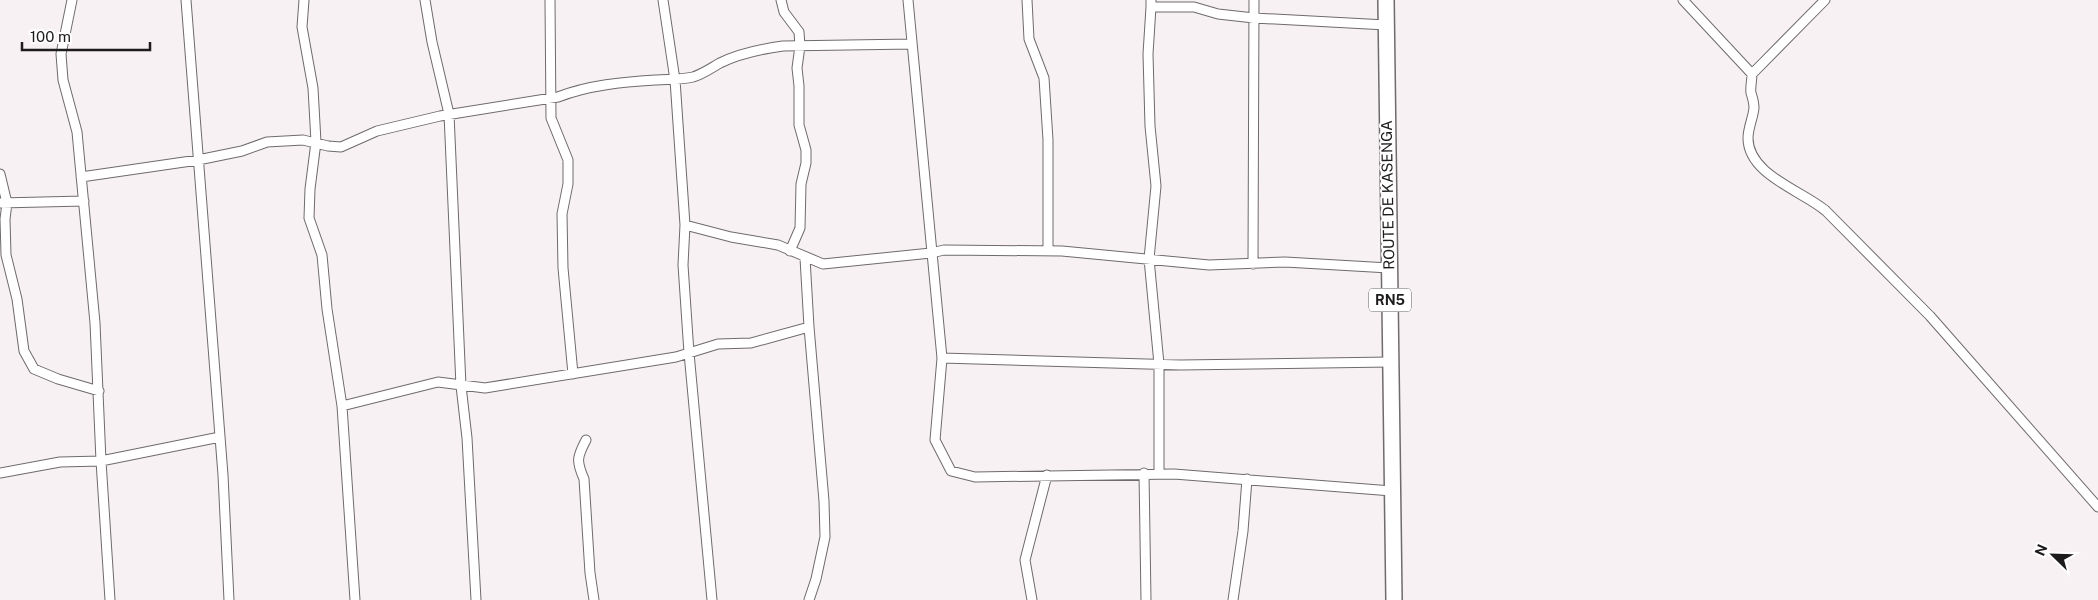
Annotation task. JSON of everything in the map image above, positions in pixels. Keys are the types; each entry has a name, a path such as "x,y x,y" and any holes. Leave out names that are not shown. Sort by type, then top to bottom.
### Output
{"highway":[{"name":"ROUTE DE KASENGA","path":"1386,0 1394,600"}],"street":[{"path":"72,0 61,54 64,80 77,132 82,177 95,323 110,600"},
{"path":"186,0 220,437 229,600"},
{"path":"304,0 302,27 313,88 316,142 308,218 322,255 327,308 342,406 355,600"},
{"path":"425,0 432,42 449,114 461,386 467,438 476,600"},
{"path":"550,0 551,118 568,160 568,184 562,214 563,268 573,374"},
{"path":"663,0 675,80 685,226 683,265 689,353 712,600"},
{"path":"781,0 784,12 798,32 800,46 797,68 799,125 806,150 806,163 801,184 800,228 790,251"},
{"path":"908,0 942,358 934,440 951,470 975,477 1159,473 1392,490"},
{"path":"1027,0 1029,39 1044,78 1048,140 1048,250"},
{"path":"1253,264 1254,0"},
{"path":"1683,0 1752,74"},
{"path":"1826,0 1752,74 1751,92 1754,98 1754,111 1748,137 1755,160 1779,182 1813,200 1826,211 1923,309 2098,507"},
{"path":"1159,473 1159,364 1150,259 1156,186 1150,126 1148,54 1151,3 1194,7 1218,14 1254,18 1386,25"},
{"path":"82,177 198,160 267,142 304,140 341,147 377,131 449,114 558,97 574,90 618,83 675,80 702,74 743,54 763,48 912,44"},
{"path":"0,174 5,219 6,255 17,299 24,350 34,369 58,379 98,391"},
{"path":"3,203 84,201"},
{"path":"685,226 731,237 770,243 816,262 832,264 944,250 1048,250 1209,265 1285,262 1389,268"},
{"path":"805,258 808,327 824,501 825,536 816,579 809,600"},
{"path":"342,406 438,382 485,388 676,357 718,344 752,343 808,327"},
{"path":"942,358 1159,364 1390,362"},
{"path":"0,473 60,462 101,461 220,437"},
{"path":"586,440 578,454 578,466 584,479 590,573 594,600"},
{"path":"1144,473 1146,600"},
{"path":"1032,600 1025,560 1047,475"},
{"path":"1233,600 1243,531 1247,479"}]}
